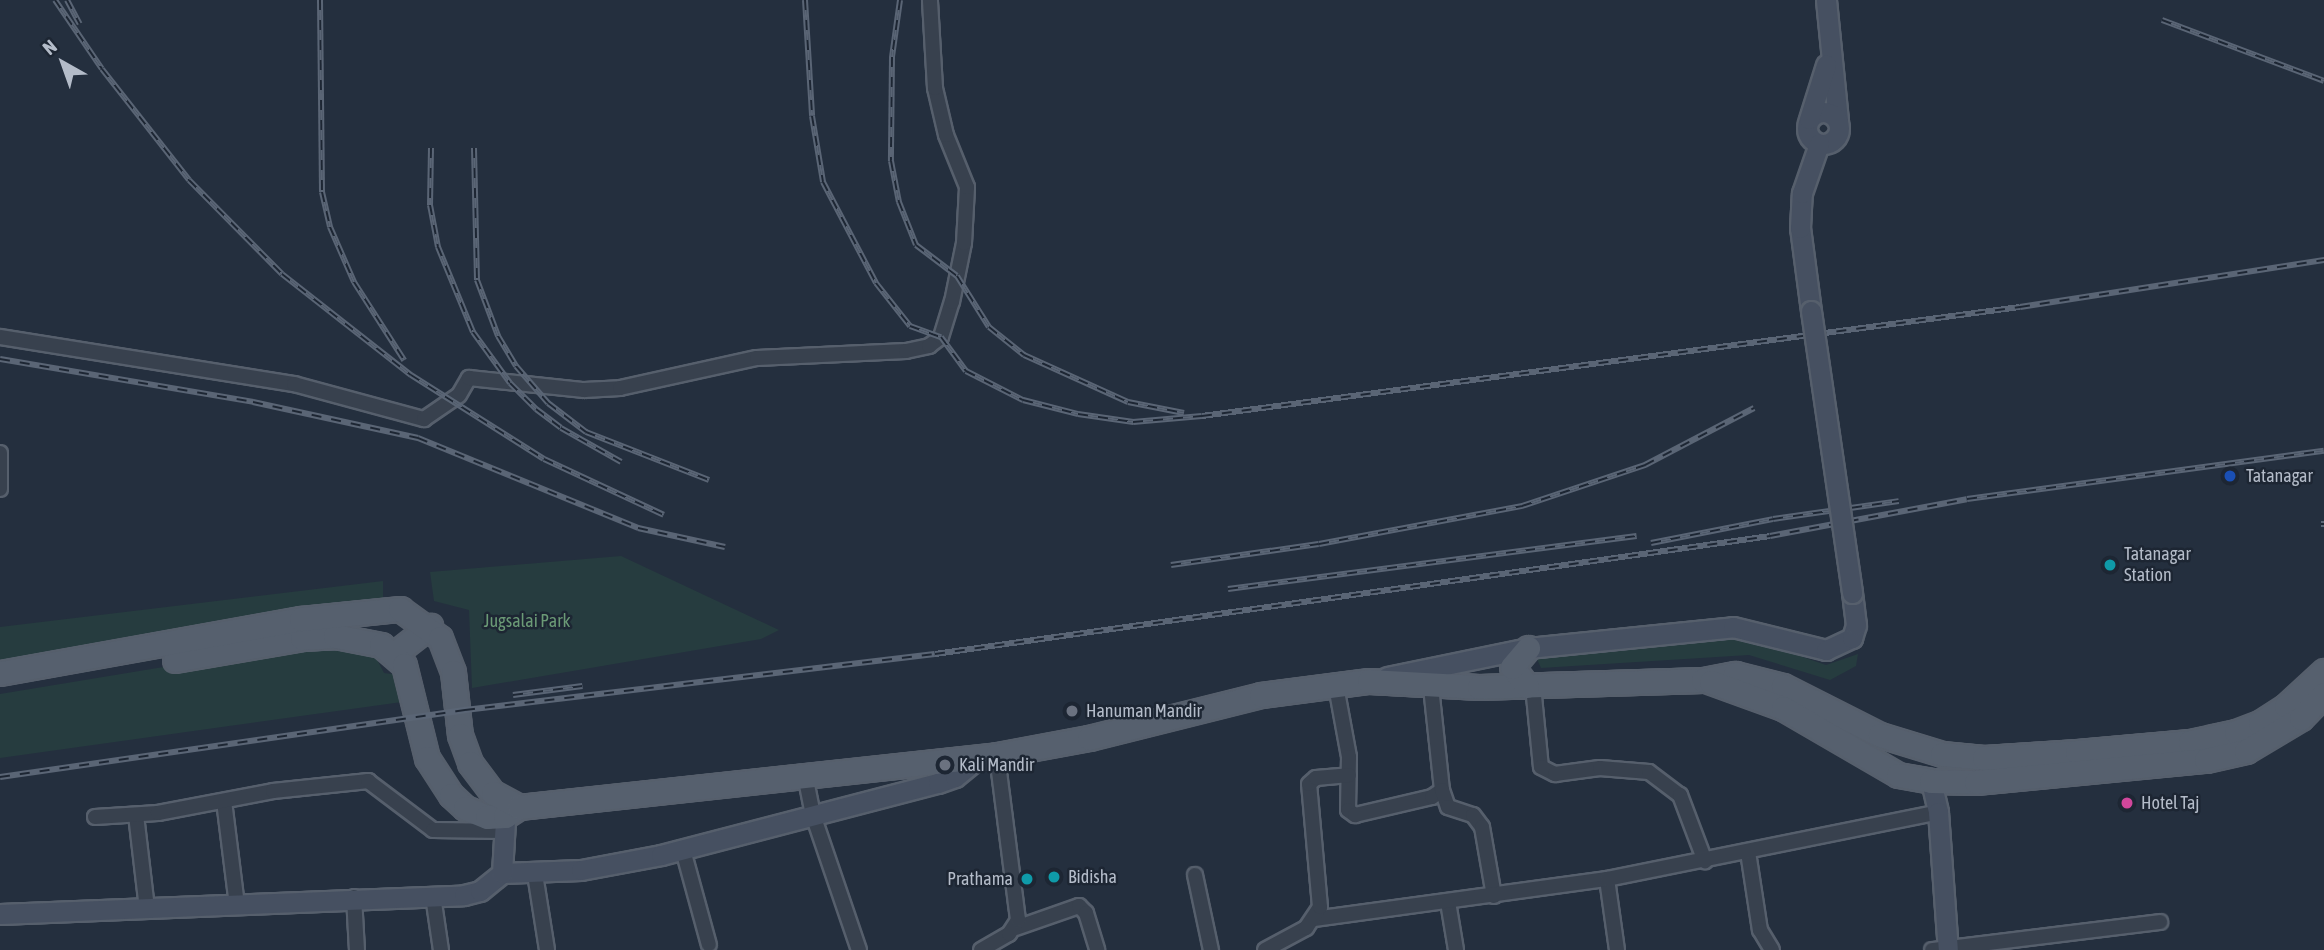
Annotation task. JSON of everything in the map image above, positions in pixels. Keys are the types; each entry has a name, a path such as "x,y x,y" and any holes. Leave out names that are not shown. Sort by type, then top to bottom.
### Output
{"main road":[{"path":"0,688 302,638 364,639 394,654 410,678 427,758 439,780 477,816 990,755 1089,738 1261,695 1369,681 1528,648 1733,627 1826,650 1852,638 1856,625 1800,228 1802,193 1819,144 1837,136 1838,121 1829,54 1826,0"},
{"path":"1819,144 1808,134 1809,119 1829,54"},
{"path":"1809,119 1827,111 1838,121"},
{"path":"0,673 355,611 400,609 430,626 448,652 466,755 480,778 509,814 502,873"},
{"path":"394,654 430,626"},
{"path":"1528,648 1512,667 1530,686"},
{"path":"1369,681 1431,687 1530,686 1756,677 1909,746 1984,758 2190,742 2236,732 2277,712 2324,671"},
{"path":"1703,680 1760,697 1898,775 1931,781 1976,782 2233,754 2271,739 2324,694"},
{"path":"0,914 237,906 480,891 502,873 535,874 581,870 684,849 813,815 955,777 990,755"},
{"path":"1931,781 1938,812 1942,949"}],"street":[{"path":"0,337 294,384 424,419 459,395 468,378 583,390 620,388 757,358 929,346 941,337 952,302 964,243 967,187 946,135 935,88 930,0"},
{"path":"0,453 0,489"},
{"path":"1336,686 1349,775 1348,810 1355,815 1432,797 1442,790"},
{"path":"1530,686 1541,767 1555,774 1600,768 1649,772 1680,795 1705,861"},
{"path":"1431,687 1442,790 1448,807 1479,820 1494,896"},
{"path":"990,755 1016,879 1016,928"},
{"path":"805,775 813,815 853,948"},
{"path":"1314,919 1321,891 1309,784 1316,778 1349,775"},
{"path":"96,817 136,815 368,781 433,830 509,814"},
{"path":"224,801 237,906"},
{"path":"1265,950 1295,935 1314,919 1494,896 1607,878 1705,861 1938,812"},
{"path":"136,815 147,908"},
{"path":"684,849 709,945"},
{"path":"1748,852 1760,930 1772,950"},
{"path":"535,874 547,950"},
{"path":"1195,875 1211,950"},
{"path":"1607,878 1617,950"},
{"path":"433,896 440,950"},
{"path":"354,897 357,950"},
{"path":"1448,902 1456,950"},
{"path":"981,950 1016,928 1079,906 1086,913 1097,950"},
{"path":"1942,949 2160,922"}],"green space":[{"name":"Jugsalai Park","path":"621,556 779,630 761,639 472,688 469,610 434,601 430,572"},
{"path":"383,581 383,602 0,662 0,627"},
{"path":"1739,635 1826,665 1858,654 1856,666 1830,680 1749,655 1541,668 1537,659 1544,652"},
{"path":"315,642 368,642 384,673 400,675 402,702 0,758 0,694"}],"railway":[{"path":"55,0 102,69 189,180 282,274 411,375 544,459 664,515"},
{"path":"67,0 80,24"},
{"path":"320,0 322,192 330,227 354,282 404,360"},
{"path":"805,0 812,116 823,182 876,283 910,326 941,337 966,371 1023,400 1078,414 1133,422 1202,416 2020,307 2324,260"},
{"path":"900,0 892,57 891,161 899,202 916,245 957,276 989,327 1024,355 1128,402 1184,413"},
{"path":"2162,20 2324,81"},
{"path":"431,148 430,205 438,247 473,332 510,383 536,409 561,428 621,462"},
{"path":"474,148 477,280 498,336 516,366 548,403 586,432 709,480"},
{"path":"0,359 253,402 418,438 638,528 725,547"},
{"path":"1171,565 1319,544 1522,506 1645,465 1754,408"},
{"path":"0,777 465,710 935,654 1770,536 1967,499 2324,451"},
{"path":"1651,543 1773,519 1899,501"},
{"path":"1228,589 1637,536"},
{"path":"513,695 582,686"}],"place":[{"name":"Tatanagar","path":"2230,476"},
{"name":"Tatanagar Station","path":"2110,565"},
{"name":"Hanuman Mandir","path":"1072,711"},
{"name":"Kali Mandir","path":"945,765"},
{"name":"Hotel Taj","path":"2127,803"},
{"name":"Bidisha","path":"1054,877"},
{"name":"Prathama","path":"1027,879"}]}
